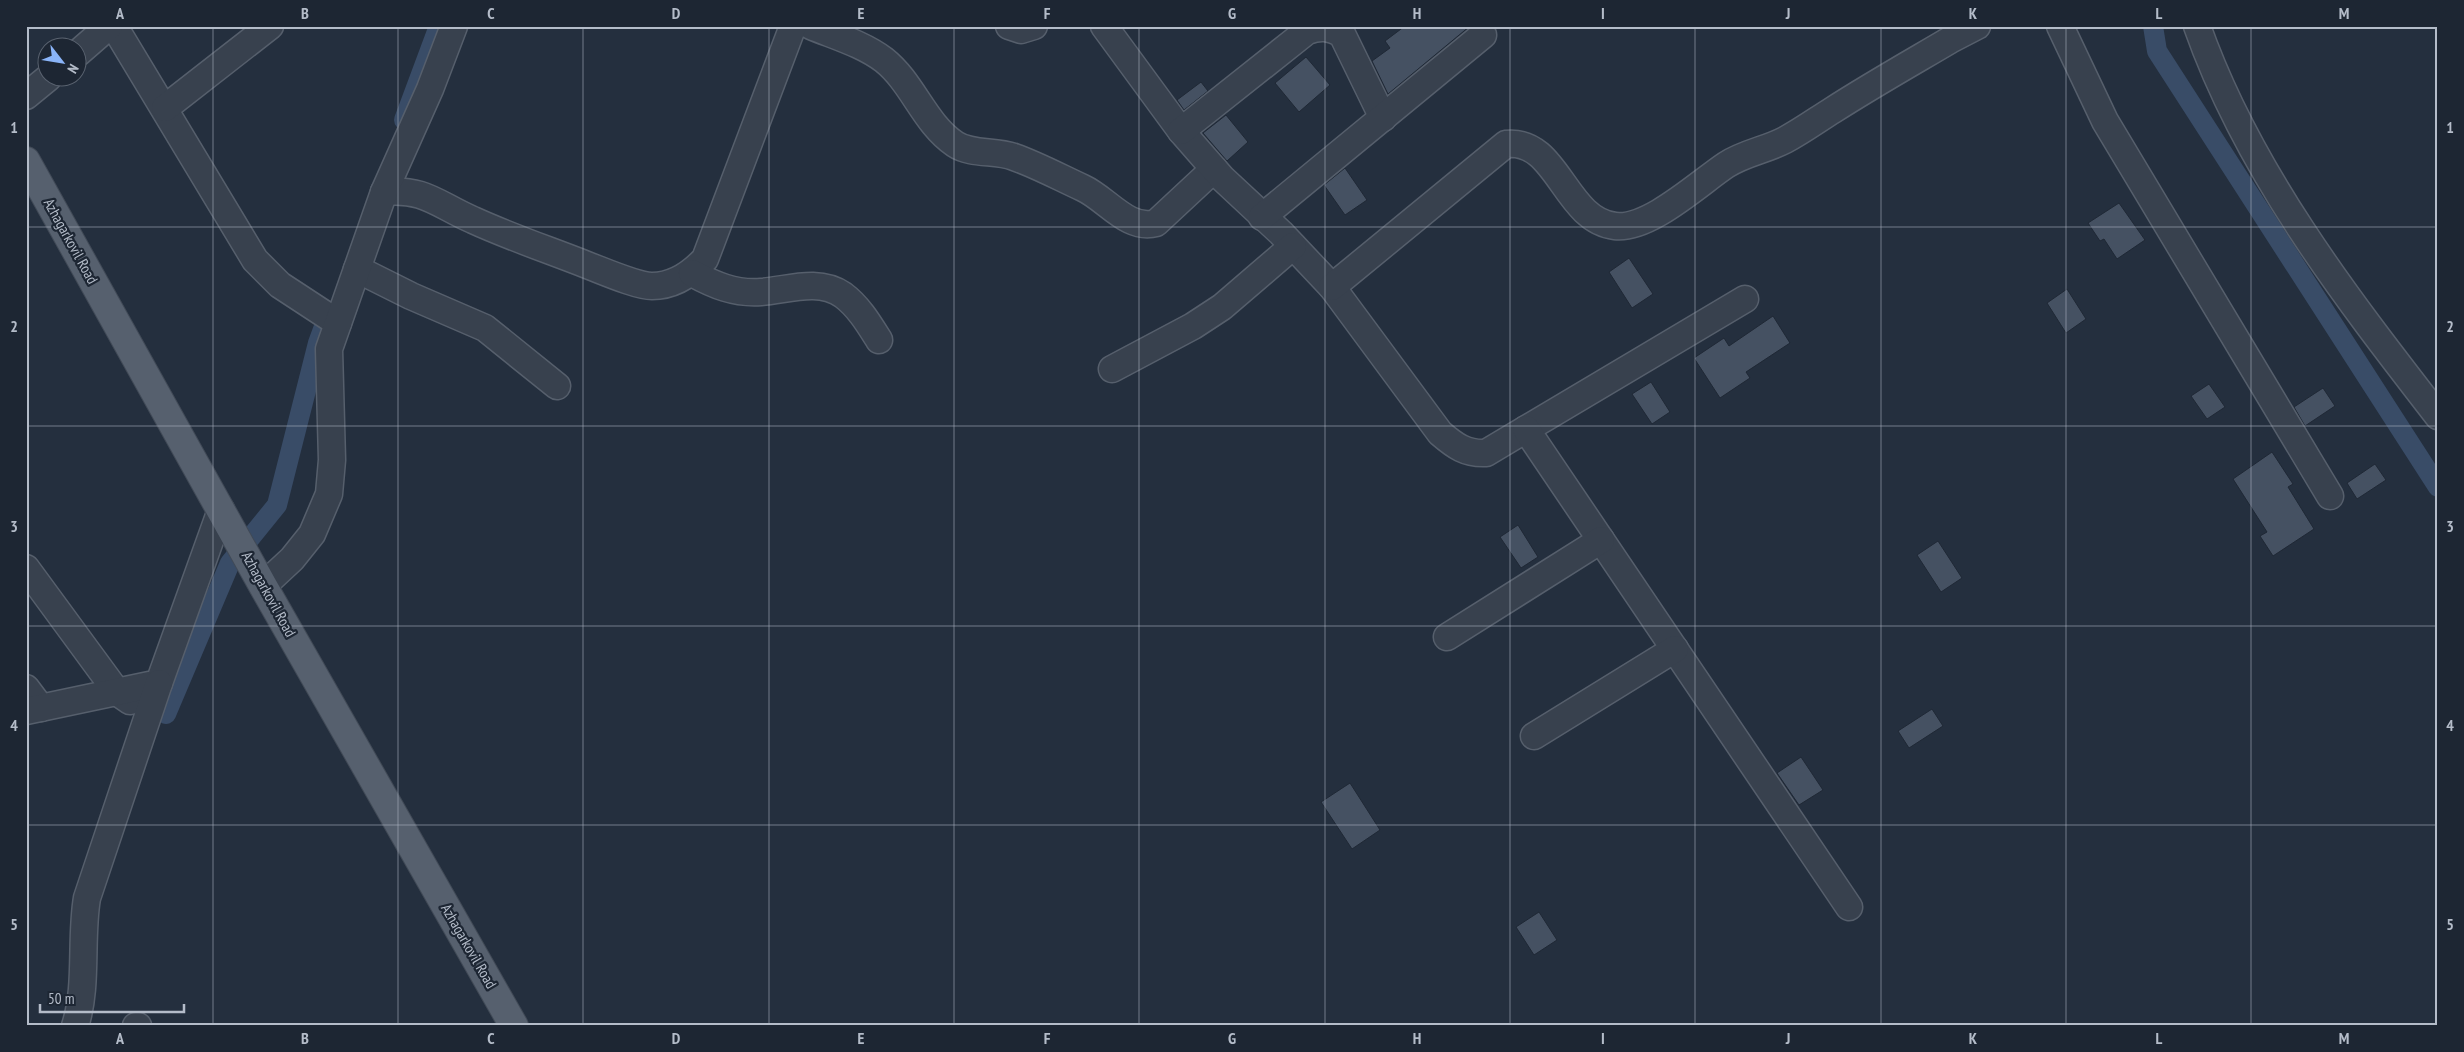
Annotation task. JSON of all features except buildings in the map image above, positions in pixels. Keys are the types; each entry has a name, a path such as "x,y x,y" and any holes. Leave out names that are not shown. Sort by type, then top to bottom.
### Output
{"main road":[{"name":"Azhagarkovil Road","path":"26,161 221,510 514,1026"}],"street":[{"path":"88,45 110,26"},
{"path":"114,26 255,260 280,285 329,317"},
{"path":"165,108 270,26"},
{"path":"258,575 292,559 312,534 329,494 332,460 329,317 357,270 384,192 430,89 454,26"},
{"path":"384,192 404,190 422,195 481,224 610,274 652,286 672,283 692,273 705,259 793,26"},
{"path":"811,26 868,50 884,60 942,134 957,145 1014,156 1084,188 1104,199 1126,218 1138,224 1146,226 1156,223 1214,169"},
{"path":"1009,26 1021,30 1034,26"},
{"path":"1104,26 1180,131 1214,169 1332,287 1440,433 1456,447 1472,454 1486,454 1745,299"},
{"path":"1332,287 1506,144 1518,142 1533,149 1548,162 1578,206 1599,221 1616,226 1638,223 1691,192 1726,165 1783,141 1950,40 1977,26"},
{"path":"2060,26 2105,121 2330,496"},
{"path":"2196,26 2237,121 2276,189 2316,252 2438,416"},
{"path":"1180,131 1307,31 1319,27 1330,28 1342,34 1383,118"},
{"path":"1262,217 1483,36"},
{"path":"26,96 38,86"},
{"path":"1112,369 1193,326 1222,308 1293,246"},
{"path":"357,270 485,328 558,386"},
{"path":"692,273 715,286 731,290 760,292 794,287 821,286 842,294 862,314 879,340"},
{"path":"1526,429 1849,907"},
{"path":"75,1026 80,995 83,921 87,898 159,683 221,510"},
{"path":"1447,637 1601,540"},
{"path":"26,568 117,692 148,715"},
{"path":"1534,736 1674,649"},
{"path":"31,702 117,692 159,683"}],"waterway":[{"path":"404,120 439,26"},
{"path":"2153,26 2157,51 2438,487"},
{"path":"166,714 230,563 277,505 318,343 325,324"}]}
